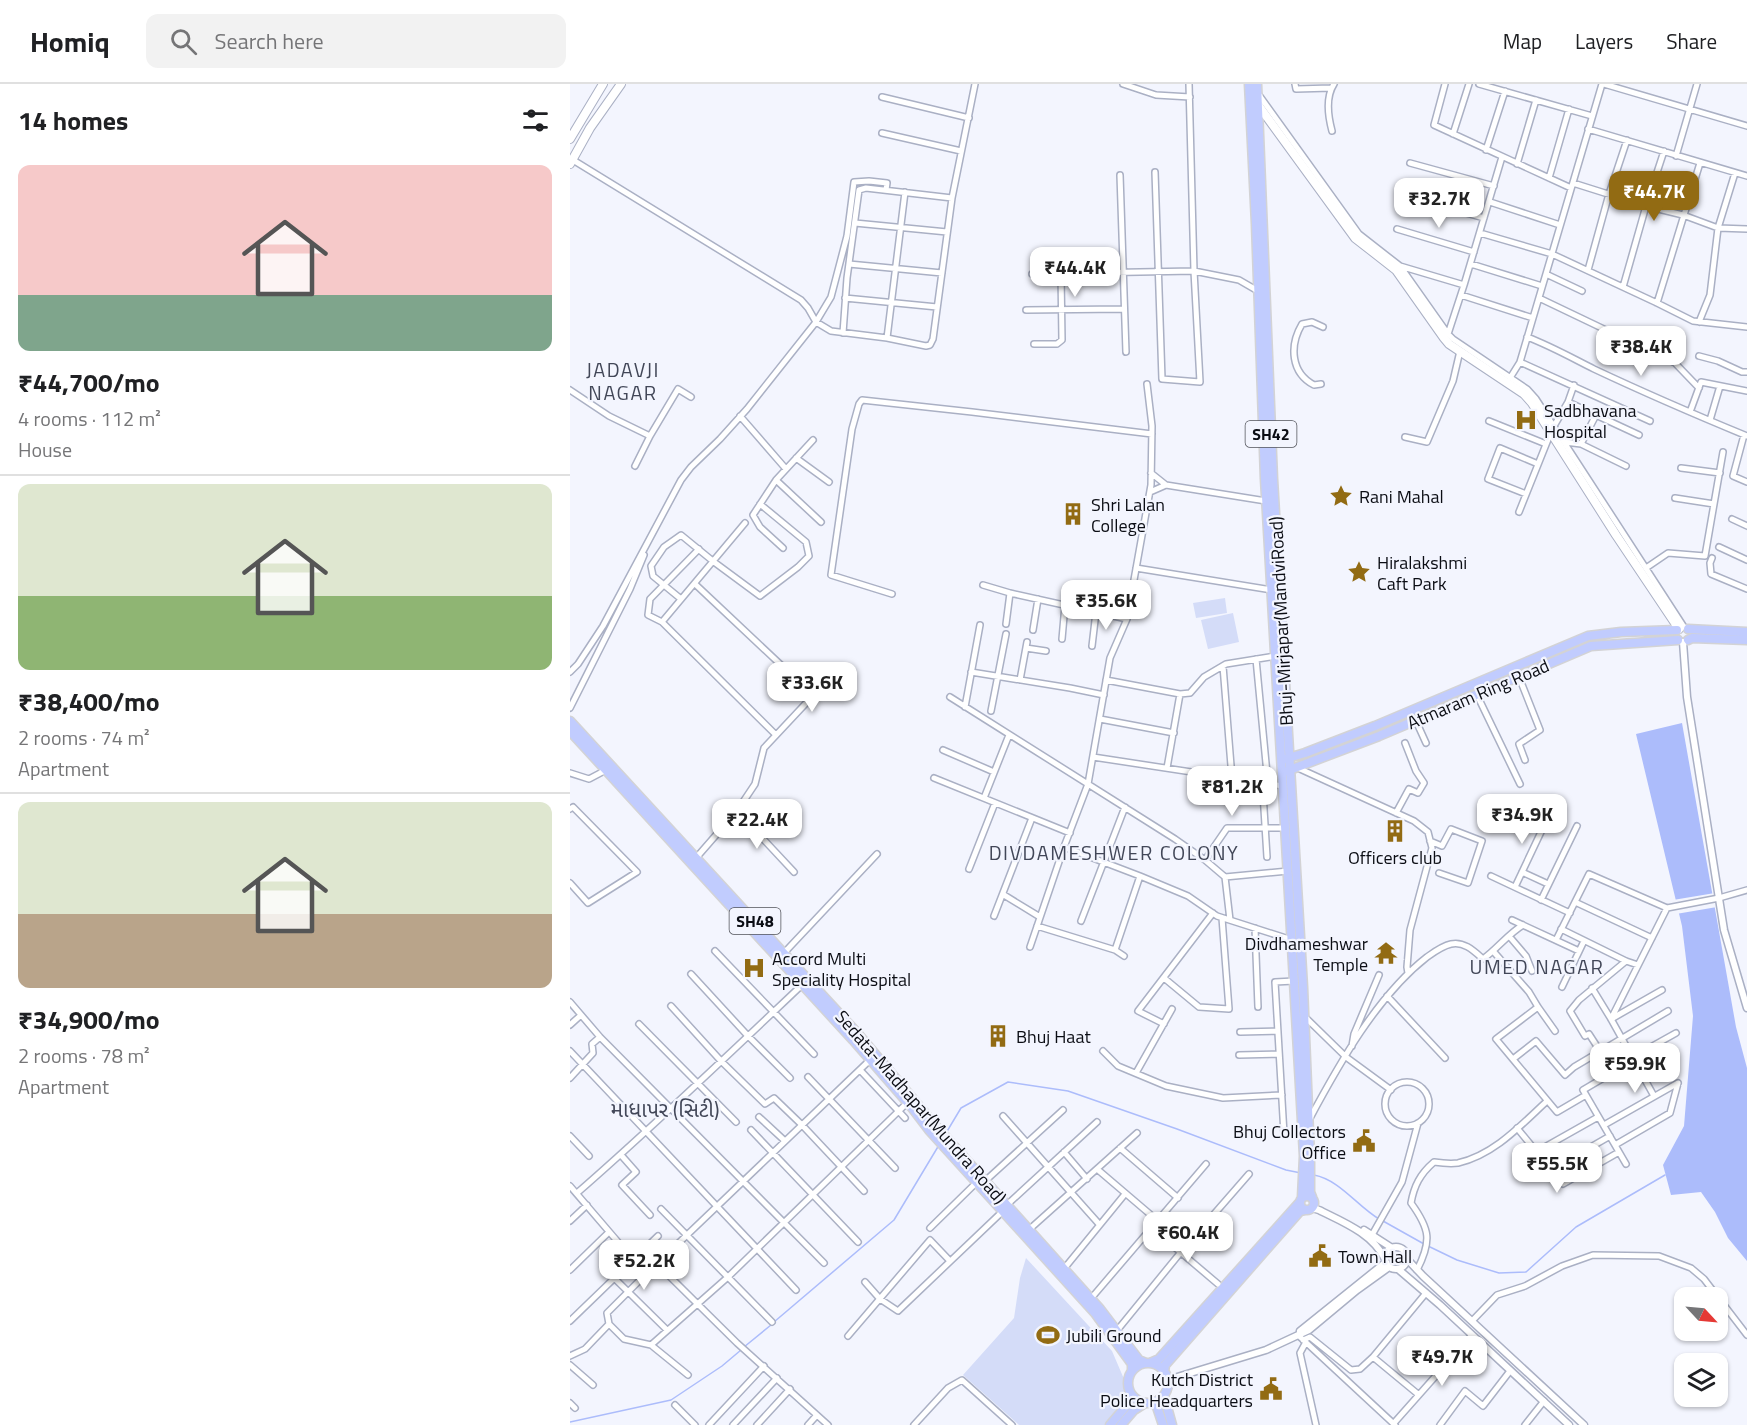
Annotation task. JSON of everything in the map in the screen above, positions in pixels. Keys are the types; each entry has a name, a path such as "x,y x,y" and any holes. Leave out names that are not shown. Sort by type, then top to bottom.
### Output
{"main road":[{"path":"570,139 603,84"},
{"path":"571,162 590,128 621,84"},
{"name":"Bhuj-Mirjapar(MandviRoad)","path":"1257,84 1252,90 1266,501 1276,656 1286,759 1290,770 1309,1120 1307,1157"},
{"name":"Bhuj-Mirjapar(MandviRoad)","path":"1252,90 1258,105 1286,759"},
{"path":"1258,105 1355,238 1396,270 1436,330 1449,344 1524,394 1552,429 1616,536 1682,629 1690,636 1683,641 1676,636 1682,629"},
{"name":"Atmaram Ring Road","path":"1286,759 1375,726 1588,636 1682,629 1747,632"},
{"name":"Atmaram Ring Road","path":"1290,770 1416,721 1591,646 1692,639 1747,640"},
{"name":"Sedata-Madhapar(Mundra Road)","path":"570,722 865,1043 932,1128"},
{"name":"Sedata-Madhapar(Mundra Road)","path":"570,731 955,1152 1003,1210 1062,1271"},
{"name":"Bhuj-Mirjapar(MandviRoad)","path":"1290,770 1283,786 1307,1157"},
{"name":"SH42","path":"1307,1157 1307,1200"},
{"name":"Sedata-Madhapar(Mundra Road)","path":"981,1183 1062,1271 1095,1313 1139,1360 1148,1363"},
{"path":"1163,1425 1157,1407 1138,1400 1132,1395 1128,1383 1132,1371 1138,1366 1159,1359 1307,1200"},
{"path":"1172,1425 1164,1396 1168,1377 1165,1365 1300,1211 1307,1200"},
{"name":"Sedata-Madhapar(Mundra Road)","path":"1115,1334 1132,1364 1132,1371"},
{"path":"1148,1363 1158,1366 1168,1377"},
{"path":"1110,1425 1127,1405 1132,1395"},
{"path":"1120,1425 1134,1410 1164,1396"}],"street":[{"path":"571,162 801,300 816,322 831,331 887,338 926,346 930,345 933,339 952,198 974,84"},
{"path":"1123,84 1156,95 1190,97"},
{"path":"1155,172 1162,379 1200,382 1194,271 1189,84"},
{"path":"1295,84 1296,89 1332,86 1327,113 1332,130"},
{"path":"1445,84 1434,125 1502,158 1572,186 1683,215 1718,228 1747,229"},
{"path":"1453,134 1469,84"},
{"path":"1479,84 1592,116"},
{"path":"1510,378 1520,362 1603,84 1747,126"},
{"path":"1676,156 1697,84"},
{"path":"1252,90 1359,234 1400,266 1448,334 1527,389 1536,399 1552,429 1565,442 1646,568 1682,629"},
{"path":"1486,150 1505,91"},
{"path":"882,97 969,118"},
{"path":"1517,164 1536,100"},
{"path":"1549,178 1569,109"},
{"path":"1588,129 1747,176"},
{"path":"882,133 961,151"},
{"path":"1588,270 1627,140"},
{"path":"1623,287 1664,152"},
{"path":"1448,334 1502,158"},
{"path":"1410,163 1494,186"},
{"path":"1657,303 1700,163"},
{"path":"1699,322 1710,296 1718,228 1735,173"},
{"path":"1120,176 1126,352"},
{"path":"570,672 578,664 603,626 681,480 740,416 816,322 831,297 847,236 854,182 887,183 886,190"},
{"path":"843,333 845,298 859,190 866,188 952,198"},
{"path":"887,338 904,192"},
{"path":"1412,198 1484,218"},
{"path":"1490,202 1560,225"},
{"path":"855,223 947,232"},
{"path":"1397,229 1474,252"},
{"path":"1480,233 1552,254 1693,321 1747,327"},
{"path":"849,264 942,273"},
{"path":"1470,264 1542,286"},
{"path":"1400,266 1464,285"},
{"path":"1032,274 1194,271 1239,280 1258,291"},
{"path":"1034,344 1058,344 1062,340 1061,273"},
{"path":"1546,274 1582,291"},
{"path":"1461,295 1533,318"},
{"path":"845,298 937,307"},
{"path":"1539,298 1675,363 1699,388"},
{"path":"1026,310 1124,309"},
{"path":"1321,384 1314,385 1303,380 1293,359 1296,335 1302,324 1312,321 1323,327"},
{"path":"1527,337 1690,412 1746,435 1733,476 1747,482"},
{"path":"1405,437 1426,442 1453,381 1460,351"},
{"path":"1698,356 1710,358 1747,372"},
{"path":"1520,362 1650,421"},
{"path":"1690,412 1701,382 1747,391"},
{"path":"1030,947 1088,784 1110,658 1128,620 1150,492 1152,434 1147,384"},
{"path":"1519,512 1552,429 1568,402 1574,386"},
{"path":"1710,420 1720,386"},
{"path":"635,466 678,389 691,396"},
{"path":"570,390 609,416 650,436"},
{"path":"892,594 831,575 852,429 862,400 1152,434"},
{"path":"1568,402 1639,435"},
{"path":"1581,444 1596,415"},
{"path":"740,416 786,469"},
{"path":"1489,421 1546,444"},
{"path":"783,548 760,527 753,515 776,480 813,440"},
{"path":"1565,442 1581,444 1626,466"},
{"path":"1526,494 1488,479 1500,448 1538,464"},
{"path":"1646,568 1668,553 1705,556 1723,452"},
{"path":"796,458 829,482"},
{"path":"1681,468 1720,473"},
{"path":"1151,473 1166,485 1266,501"},
{"path":"776,480 821,522"},
{"path":"1150,492 1166,485"},
{"path":"1676,498 1714,504"},
{"path":"681,599 653,576 651,566 664,547 681,535 760,596 792,573 808,556 806,542 760,504"},
{"path":"1732,519 1747,526"},
{"path":"570,708 630,589 658,522"},
{"path":"662,622 745,524"},
{"path":"1719,547 1747,560"},
{"path":"699,549 650,599 648,615 662,622 776,735"},
{"path":"1712,558 1710,563 1712,574 1747,589"},
{"path":"1136,568 1272,591"},
{"path":"695,584 808,692 809,700 764,748 755,784 737,811 696,858"},
{"path":"983,585 1128,620"},
{"path":"1006,624 1010,593"},
{"path":"1033,630 1038,599"},
{"path":"1062,639 1065,605"},
{"path":"1092,646 1096,612"},
{"path":"965,707 980,625"},
{"path":"991,711 1006,634"},
{"path":"1683,641 1687,697 1724,930 1747,1008"},
{"path":"1020,680 1027,645 1047,651"},
{"path":"1106,680 1180,694 1190,693 1204,677 1223,666 1276,656"},
{"path":"1256,659 1268,784"},
{"path":"1223,666 1232,778"},
{"path":"971,672 1104,695"},
{"path":"1519,677 1540,730 1519,744 1525,760"},
{"path":"1167,768 1180,694"},
{"path":"1477,695 1520,784"},
{"path":"950,697 1205,860 1225,877 1230,920"},
{"path":"1100,719 1174,733"},
{"path":"1416,721 1426,743"},
{"path":"984,798 1009,735"},
{"path":"1396,813 1408,789 1418,793 1424,783 1416,771 1405,743"},
{"path":"944,750 994,772"},
{"path":"1093,757 1283,786"},
{"path":"570,773 589,778 606,770"},
{"path":"1290,770 1414,821 1428,832 1431,848 1410,930 1408,973"},
{"path":"934,778 1070,833"},
{"path":"1196,793 1232,798 1263,794 1268,856"},
{"path":"969,869 995,803"},
{"path":"570,809 573,807 637,872 588,903 570,883"},
{"path":"1081,921 1125,807"},
{"path":"737,811 794,872"},
{"path":"1515,887 1550,813"},
{"path":"994,916 1032,818"},
{"path":"1541,900 1576,826"},
{"path":"1205,860 1227,828 1286,828"},
{"path":"1430,841 1442,846 1451,829 1482,841 1468,883 1440,873"},
{"path":"1064,847 1188,896 1222,918 1292,940"},
{"path":"784,953 877,854"},
{"path":"1225,877 1288,871"},
{"path":"1522,872 1548,884"},
{"path":"1556,940 1588,874 1667,908 1747,890"},
{"path":"1115,950 1140,876"},
{"path":"1491,876 1570,913"},
{"path":"1004,895 1040,916"},
{"path":"1575,902 1652,938"},
{"path":"1611,1019 1667,908"},
{"path":"1164,1024 1138,1011 1213,913"},
{"path":"1164,978 1199,1006 1229,1009 1222,918"},
{"path":"1512,920 1579,951"},
{"path":"1309,1120 1352,1047 1387,996 1408,973 1435,951 1451,944 1463,944 1483,959 1523,925"},
{"path":"1037,926 1115,950 1124,956"},
{"path":"1255,928 1258,1007"},
{"path":"1562,930 1638,965"},
{"path":"1509,936 1526,956 1532,971"},
{"path":"1562,987 1584,941"},
{"path":"716,951 814,1054"},
{"path":"1493,951 1530,992 1555,1031"},
{"path":"1600,1052 1589,1034 1585,1036 1570,1011 1592,988 1626,961"},
{"path":"691,974 789,1078"},
{"path":"1352,1047 1354,1034 1379,975"},
{"path":"1284,1134 1275,982 1294,981"},
{"path":"576,1193 647,1132 696,1083 803,984"},
{"path":"1592,988 1654,1096"},
{"path":"1611,1019 1662,990"},
{"path":"1387,996 1445,1058"},
{"path":"570,1002 600,1037 824,1263"},
{"path":"671,1006 721,1061 765,1104 774,1098 864,1191"},
{"path":"1538,1007 1496,1039 1557,1112 1586,1095"},
{"path":"1136,1073 1172,1009"},
{"path":"1513,1059 1536,1041 1565,1074 1668,1011"},
{"path":"570,1025 581,1015"},
{"path":"1304,1016 1346,1057 1391,1090"},
{"path":"639,1024 736,1122"},
{"path":"1240,1032 1278,1031"},
{"path":"1626,1164 1582,1090 1676,1033"},
{"path":"570,1078 593,1053 592,1044 600,1037"},
{"path":"570,1051 796,1290"},
{"path":"1103,1051 1118,1065 1166,1086 1223,1098 1282,1095"},
{"path":"1239,1055 1279,1054"},
{"path":"687,1375 651,1345 624,1339 609,1324 607,1313 870,1059"},
{"path":"860,1070 905,1118"},
{"path":"808,1077 895,1168"},
{"path":"1408,1082 1417,1084 1424,1089 1428,1097 1429,1110 1418,1123 1410,1126 1401,1125 1390,1117 1385,1103 1391,1090 1399,1084 1408,1082"},
{"path":"1604,1125 1678,1083 1670,1113 1615,1145"},
{"path":"1417,1270 1424,1256 1427,1235 1423,1220 1411,1203 1414,1188 1424,1170 1434,1162 1456,1163 1474,1157 1502,1142 1547,1101"},
{"path":"651,1345 728,1276 908,1102"},
{"path":"930,1228 1062,1110"},
{"path":"1003,1116 1100,1224"},
{"path":"759,1117 785,1142"},
{"path":"1536,1152 1598,1117"},
{"path":"1010,1202 1097,1122"},
{"path":"1372,1235 1402,1182 1418,1123"},
{"path":"1517,1128 1563,1184 1619,1152"},
{"path":"751,1130 858,1242"},
{"path":"1032,1227 1137,1133"},
{"path":"570,1136 589,1155"},
{"path":"1551,1170 1610,1136"},
{"path":"1120,1149 1178,1198"},
{"path":"1064,1152 1087,1179"},
{"path":"621,1155 636,1172 622,1185 650,1215"},
{"path":"1094,1295 1206,1164"},
{"path":"1097,1169 1158,1221"},
{"path":"1115,1334 1248,1174"},
{"path":"570,1186 618,1242"},
{"path":"1062,1271 1125,1194"},
{"path":"1307,1200 1392,1248 1401,1248 1406,1253 1407,1259 1405,1265 1398,1269"},
{"path":"1307,1200 1319,1210 1364,1233 1387,1262 1426,1293 1569,1425"},
{"path":"570,1221 587,1205"},
{"path":"661,1209 772,1322"},
{"path":"865,1282 880,1299 898,1311 1003,1210"},
{"path":"1152,1228 1218,1284"},
{"path":"570,1270 609,1232"},
{"path":"570,1321 658,1236"},
{"path":"848,1336 930,1240 950,1262"},
{"path":"1316,1425 1300,1353 1302,1339 1309,1330 1387,1262 1387,1252 1392,1248"},
{"path":"643,1250 736,1343 828,1425"},
{"path":"1472,1322 1497,1295 1525,1286 1562,1266 1593,1255 1659,1257 1691,1268 1704,1279 1747,1335"},
{"path":"1407,1259 1584,1425"},
{"path":"1168,1377 1236,1360 1291,1339 1387,1262"},
{"path":"603,1267 667,1330"},
{"path":"1291,1339 1310,1337 1351,1370 1360,1369 1426,1293"},
{"path":"570,1356 585,1349 609,1324"},
{"path":"1302,1339 1395,1424 1472,1335"},
{"path":"1373,1356 1419,1395"},
{"path":"570,1365 593,1385"},
{"path":"709,1425 764,1366"},
{"path":"1440,1425 1465,1391 1483,1406 1510,1371"},
{"path":"733,1425 777,1378"},
{"path":"914,1425 948,1388 962,1380 1008,1424"},
{"path":"757,1425 790,1389"},
{"path":"1525,1425 1544,1401"},
{"path":"570,1402 575,1408"},
{"path":"675,1405 695,1425"},
{"path":"808,1425 817,1415"}],"shaded area":[{"path":"1225,598 1227,613 1196,618 1193,603"},
{"path":"1233,613 1239,642 1208,649 1201,620"},
{"name":"Jubili Ground","path":"1026,1258 1112,1351 1124,1379 1125,1396 1106,1425 1019,1425 963,1375 1014,1318 1020,1278"}],"water":[{"path":"1682,723 1736,1027 1747,1068 1747,1261 1728,1238 1715,1212 1701,1192 1671,1195 1663,1165 1684,1126 1693,1016 1682,926 1636,734"}],"pier":[{"path":"1715,893 1717,907 1676,914 1673,900"}],"waterway":[{"path":"946,1133 961,1108 1008,1082 1068,1091 1286,1170 1301,1173"},
{"path":"774,1322 894,1220 939,1145"},
{"path":"1314,1175 1332,1182 1379,1219"},
{"path":"1428,1246 1457,1260 1499,1273 1526,1272 1576,1227 1665,1175"},
{"path":"1383,1221 1424,1244"},
{"path":"744,1347 771,1325"},
{"path":"570,1422 671,1400 722,1366 741,1350"}],"place":[{"name":"Sadbhavana Hospital","path":"1526,420"},
{"name":"Rani Mahal","path":"1341,496"},
{"name":"Shri Lalan College","path":"1073,514"},
{"name":"Hiralakshmi Caft Park","path":"1359,572"},
{"name":"Officers club","path":"1395,831"},
{"name":"Divdhameshwar Temple","path":"1386,953"},
{"name":"Accord Multi Speciality Hospital","path":"754,968"},
{"name":"Bhuj Haat","path":"998,1036"},
{"name":"Bhuj Collectors Office","path":"1364,1141"},
{"name":"Town Hall","path":"1320,1256"},
{"name":"Jubili Ground","path":"1048,1335"},
{"name":"Kutch District Police Headquarters","path":"1271,1389"}],"district":[{"name":"JADAVJI NAGAR","path":"623,380"},
{"name":"DIVDAMESHWER COLONY","path":"1114,852"},
{"name":"UMED NAGAR","path":"1537,966"},
{"name":"માધાપર (સિટી)","path":"665,1109"}]}
